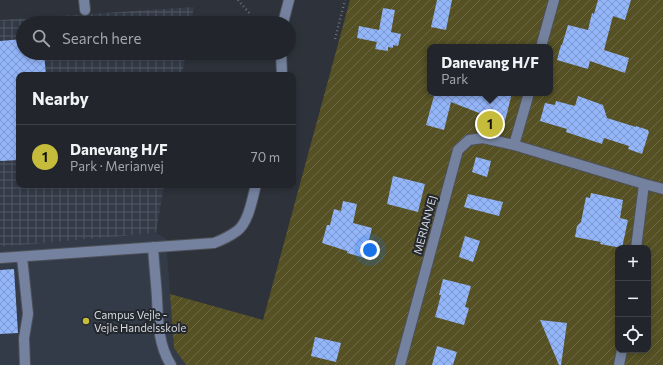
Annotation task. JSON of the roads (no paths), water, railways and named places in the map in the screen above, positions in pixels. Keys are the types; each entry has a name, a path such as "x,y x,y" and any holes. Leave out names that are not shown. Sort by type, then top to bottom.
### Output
{"street":[{"path":"285,16 289,0"},
{"path":"542,44 554,0"},
{"path":"281,60 282,72"},
{"path":"514,145 528,96"},
{"name":"MERIANVEJ","path":"400,365 458,150 469,140 483,138 514,145 663,189"},
{"path":"636,245 644,184"},
{"path":"0,258 214,243 238,231 248,216 255,188"},
{"path":"153,248 159,328 163,346 168,361 171,365"},
{"path":"22,257 28,314 24,338 25,365"},
{"path":"620,365 622,353"}],"place":[{"name":"Danevang H/F","path":"490,124"},
{"name":"Campus Vejle - Vejle Handelsskole","path":"86,321"}]}
